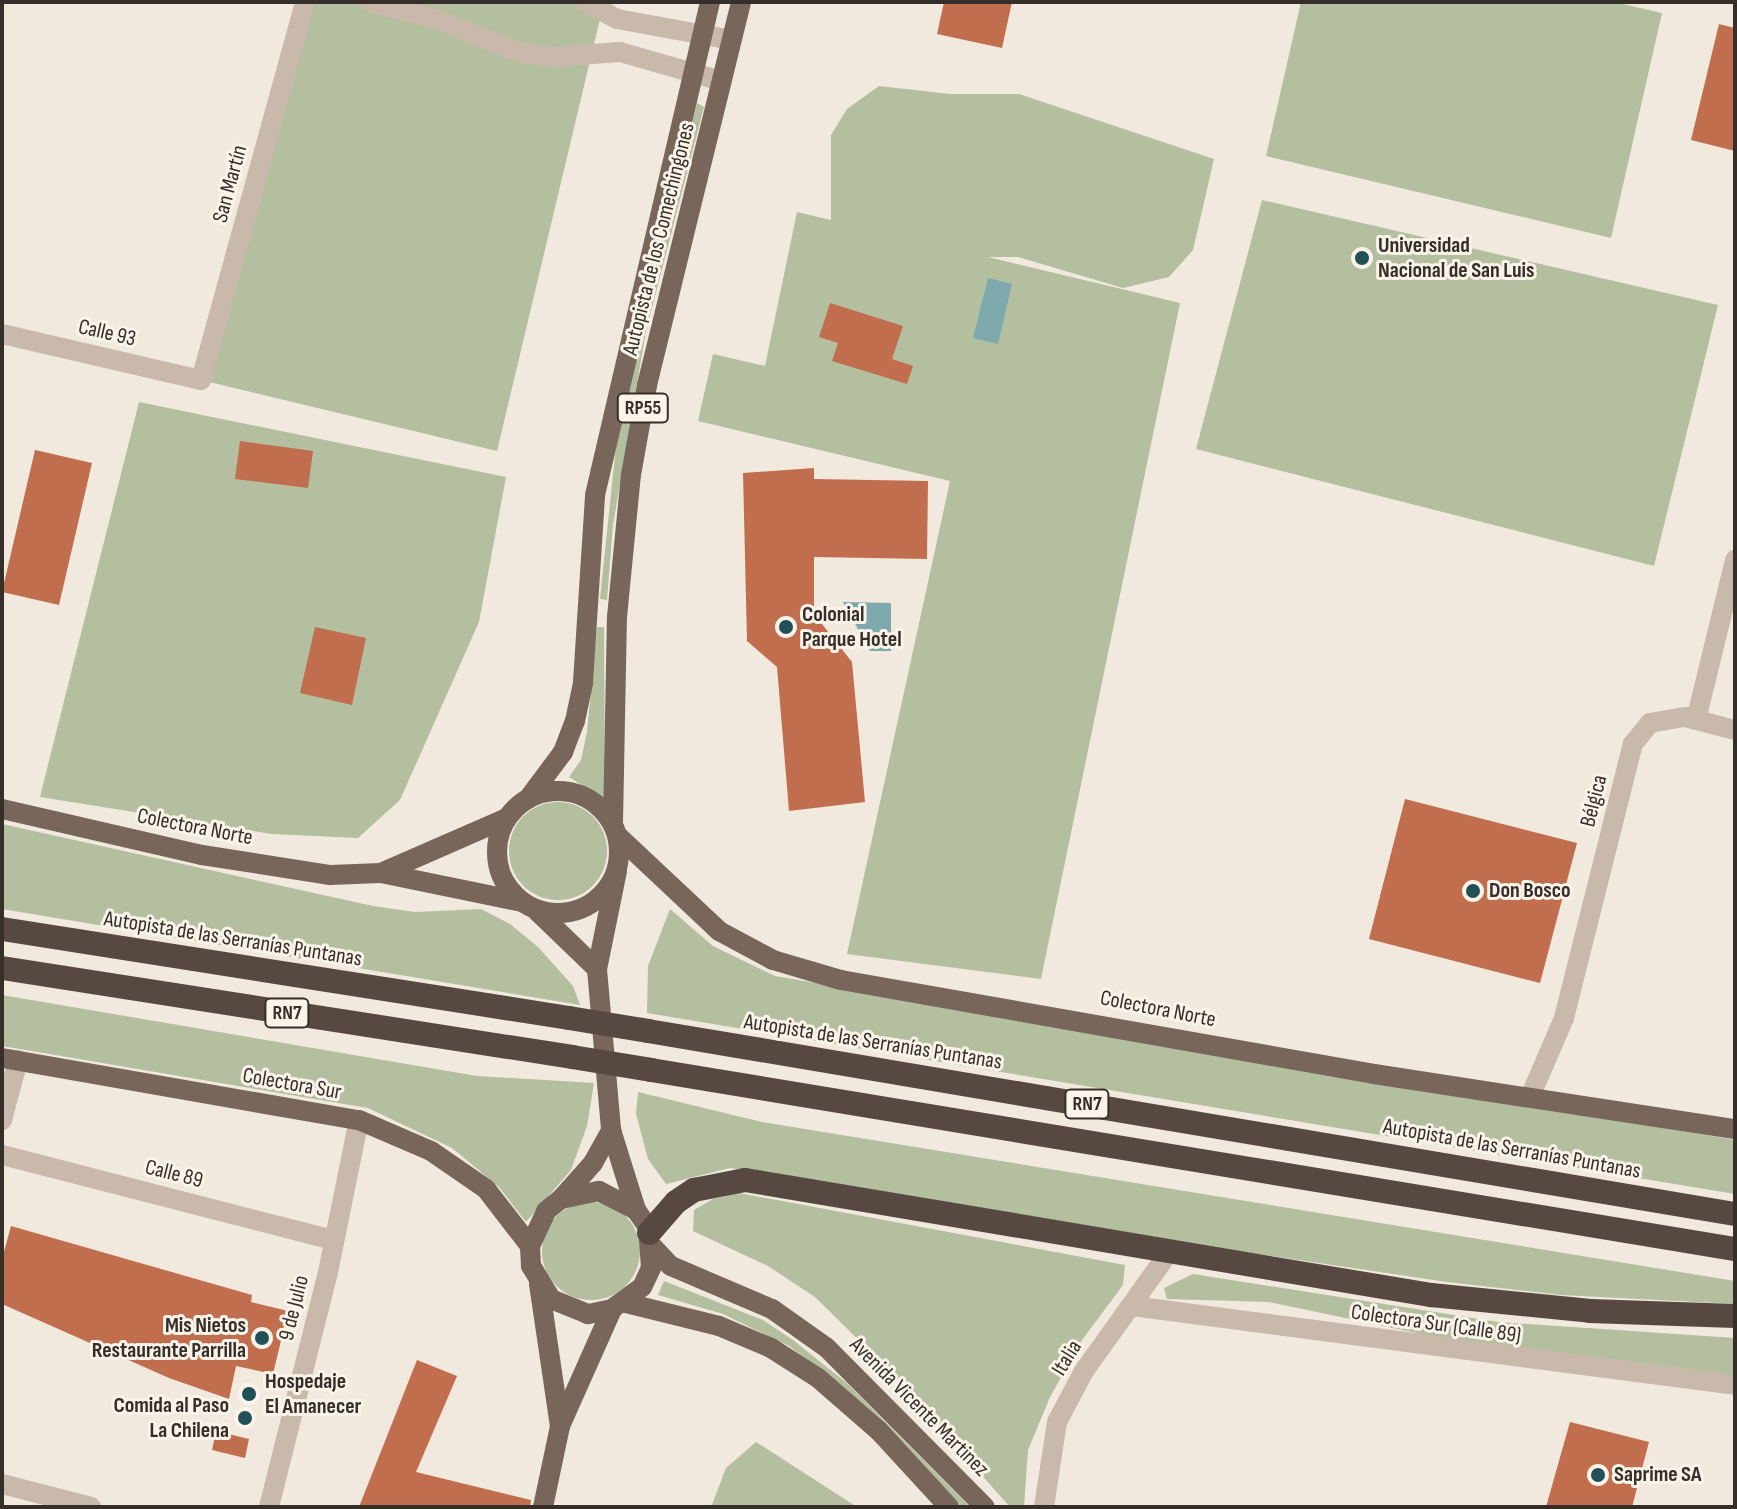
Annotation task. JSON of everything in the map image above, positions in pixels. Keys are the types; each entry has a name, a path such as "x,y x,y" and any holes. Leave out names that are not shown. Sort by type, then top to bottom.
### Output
{"highway":[{"name":"Autopista de las Serranías Puntanas","path":"2,929 569,1018 1735,1214"},
{"name":"RN7","path":"2,968 572,1057 1735,1249"},
{"path":"651,1240 676,1202 694,1190 745,1180 1431,1295 1590,1311 1735,1316"}],"main road":[{"name":"Autopista de los Comechingones","path":"528,799 563,752 575,721 583,682 595,495 710,2"},
{"name":"Autopista de los Comechingones","path":"615,829 617,617 631,475 647,385 741,2"},
{"path":"528,799 546,792 575,794 601,808 615,829"},
{"name":"RP55","path":"507,818 528,799"},
{"name":"Colectora Norte","path":"2,809 216,857 330,875 381,873 529,906"},
{"path":"507,818 496,854 509,889 597,969"},
{"name":"Colectora Norte","path":"381,873 507,818"},
{"name":"RP55","path":"529,906 551,913 583,908 603,893 617,871 615,829"},
{"name":"Colectora Norte","path":"615,829 719,931 773,960 841,980 1735,1129"},
{"path":"543,1507 560,1426 619,1306 642,1287 651,1240 636,1210 611,1130 597,969 600,933 617,871"},
{"name":"Colectora Sur","path":"10,1059 359,1120 431,1151 477,1182 509,1214 530,1246"},
{"path":"560,1426 530,1246 546,1211 593,1163 611,1130"},
{"path":"561,1199 599,1191 636,1210"},
{"name":"Avenida Vicente Martinez","path":"651,1240 671,1266 772,1309 827,1348 985,1507"},
{"path":"538,1284 568,1309 588,1314 619,1306"},
{"name":"Avenida Vicente Martinez","path":"619,1306 719,1326 771,1348 818,1378 879,1431 949,1507"}],"street":[{"name":"San Martín","path":"201,380 305,2"},
{"path":"370,2 436,19 520,53 553,57 613,51 722,81"},
{"path":"585,2 617,19 731,40"},
{"name":"Calle 93","path":"2,334 201,380"},
{"path":"1735,560 1696,720 1735,730"},
{"name":"Bélgica","path":"1530,1097 1564,1018 1633,744 1650,723 1696,720"},
{"path":"2,1120 10,1059"},
{"name":"9 de Julio","path":"269,1507 334,1240 359,1120"},
{"name":"Calle 89","path":"2,1155 334,1240"},
{"name":"Italia","path":"1044,1507 1057,1422 1084,1371 1170,1251"},
{"name":"Colectora Sur (Calle 89)","path":"1132,1306 1735,1385"},
{"path":"2,1484 91,1507"}],"green space":[{"path":"305,2 604,2 497,451 201,380"},
{"path":"1301,2 1614,2 1662,13 1611,238 1266,156"},
{"path":"879,86 950,94 1019,94 1214,159 1193,250 1169,277 1123,288 1018,257 988,257 1180,303 1041,979 847,954 950,481 698,421 713,354 765,366 797,212 831,220 831,135 847,109"},
{"path":"697,103 704,107 646,331 613,525 607,600 600,599 616,446"},
{"path":"1262,200 1718,305 1654,566 1196,449"},
{"path":"139,402 506,477 479,622 400,800 358,838 272,834 40,797"},
{"path":"597,627 604,627 605,800 569,777 581,760 587,732"},
{"path":"558,802 577,806 593,816 603,832 607,851 603,870 593,886 577,896 558,900 539,896 523,886 513,870 509,851 513,832 523,816 539,806"},
{"path":"2,824 373,906 415,912 481,909 510,924 538,947 573,986 580,1005 2,909"},
{"path":"670,909 713,946 775,976 1735,1140 1735,1194 647,1013 648,966"},
{"path":"2,995 477,1076 594,1083 587,1126 571,1170 526,1222 499,1187 452,1148 368,1108 2,1046"},
{"path":"638,1092 762,1122 1735,1281 1735,1304 1561,1295 1447,1282 1049,1223 730,1168 666,1184 648,1159 636,1114"},
{"path":"739,1193 1125,1265 1123,1285 1082,1340 1050,1397 1028,1450 1024,1507 1010,1507 883,1364 815,1297 768,1266 693,1231 694,1210 713,1199"},
{"path":"591,1202 610,1206 626,1216 636,1232 640,1251 636,1270 626,1286 610,1296 591,1300 572,1296 556,1286 546,1270 542,1251 546,1232 556,1216 572,1206"},
{"path":"1193,1274 1498,1322 1735,1338 1735,1377 1431,1336 1269,1302 1167,1299 1164,1288"},
{"path":"664,1281 763,1320 793,1340 848,1384 970,1507 960,1507 844,1388 789,1346 723,1314 658,1295"},
{"path":"756,1442 857,1507 711,1507 726,1468"}],"water":[{"path":"988,278 1012,284 998,344 973,338"},
{"path":"843,602 891,603 891,651 870,651"}],"building":[{"path":"944,2 1012,2 1002,48 937,34"},
{"path":"1719,24 1735,28 1735,151 1691,140"},
{"path":"830,303 903,326 892,359 913,366 907,384 832,361 838,343 819,337"},
{"path":"240,441 313,451 308,488 235,479"},
{"path":"35,450 92,463 59,605 2,592"},
{"name":"Colonial Parque Hotel","path":"814,468 814,479 928,481 927,559 814,557 814,614 852,662 865,802 789,811 777,667 747,641 743,473"},
{"path":"315,627 366,638 352,705 300,693"},
{"name":"Don Bosco","path":"1405,799 1577,843 1540,983 1369,939"},
{"path":"11,1226 252,1295 251,1302 288,1311 273,1374 236,1366 229,1399 169,1378 2,1304 2,1259"},
{"path":"417,1360 457,1376 416,1472 531,1500 530,1507 359,1507"},
{"name":"Saprime SA","path":"1570,1422 1649,1442 1632,1507 1546,1507"},
{"path":"216,1431 249,1439 245,1458 212,1450"}],"place":[{"name":"Universidad Nacional de San Luis","path":"1362,258"},
{"name":"Colonial Parque Hotel","path":"786,627"},
{"name":"Don Bosco","path":"1473,891"},
{"name":"Mis Nietos Restaurante Parrilla","path":"262,1338"},
{"name":"Hospedaje El Amanecer","path":"249,1394"},
{"name":"Comida al Paso La Chilena","path":"245,1418"},
{"name":"Saprime SA","path":"1598,1475"}]}
